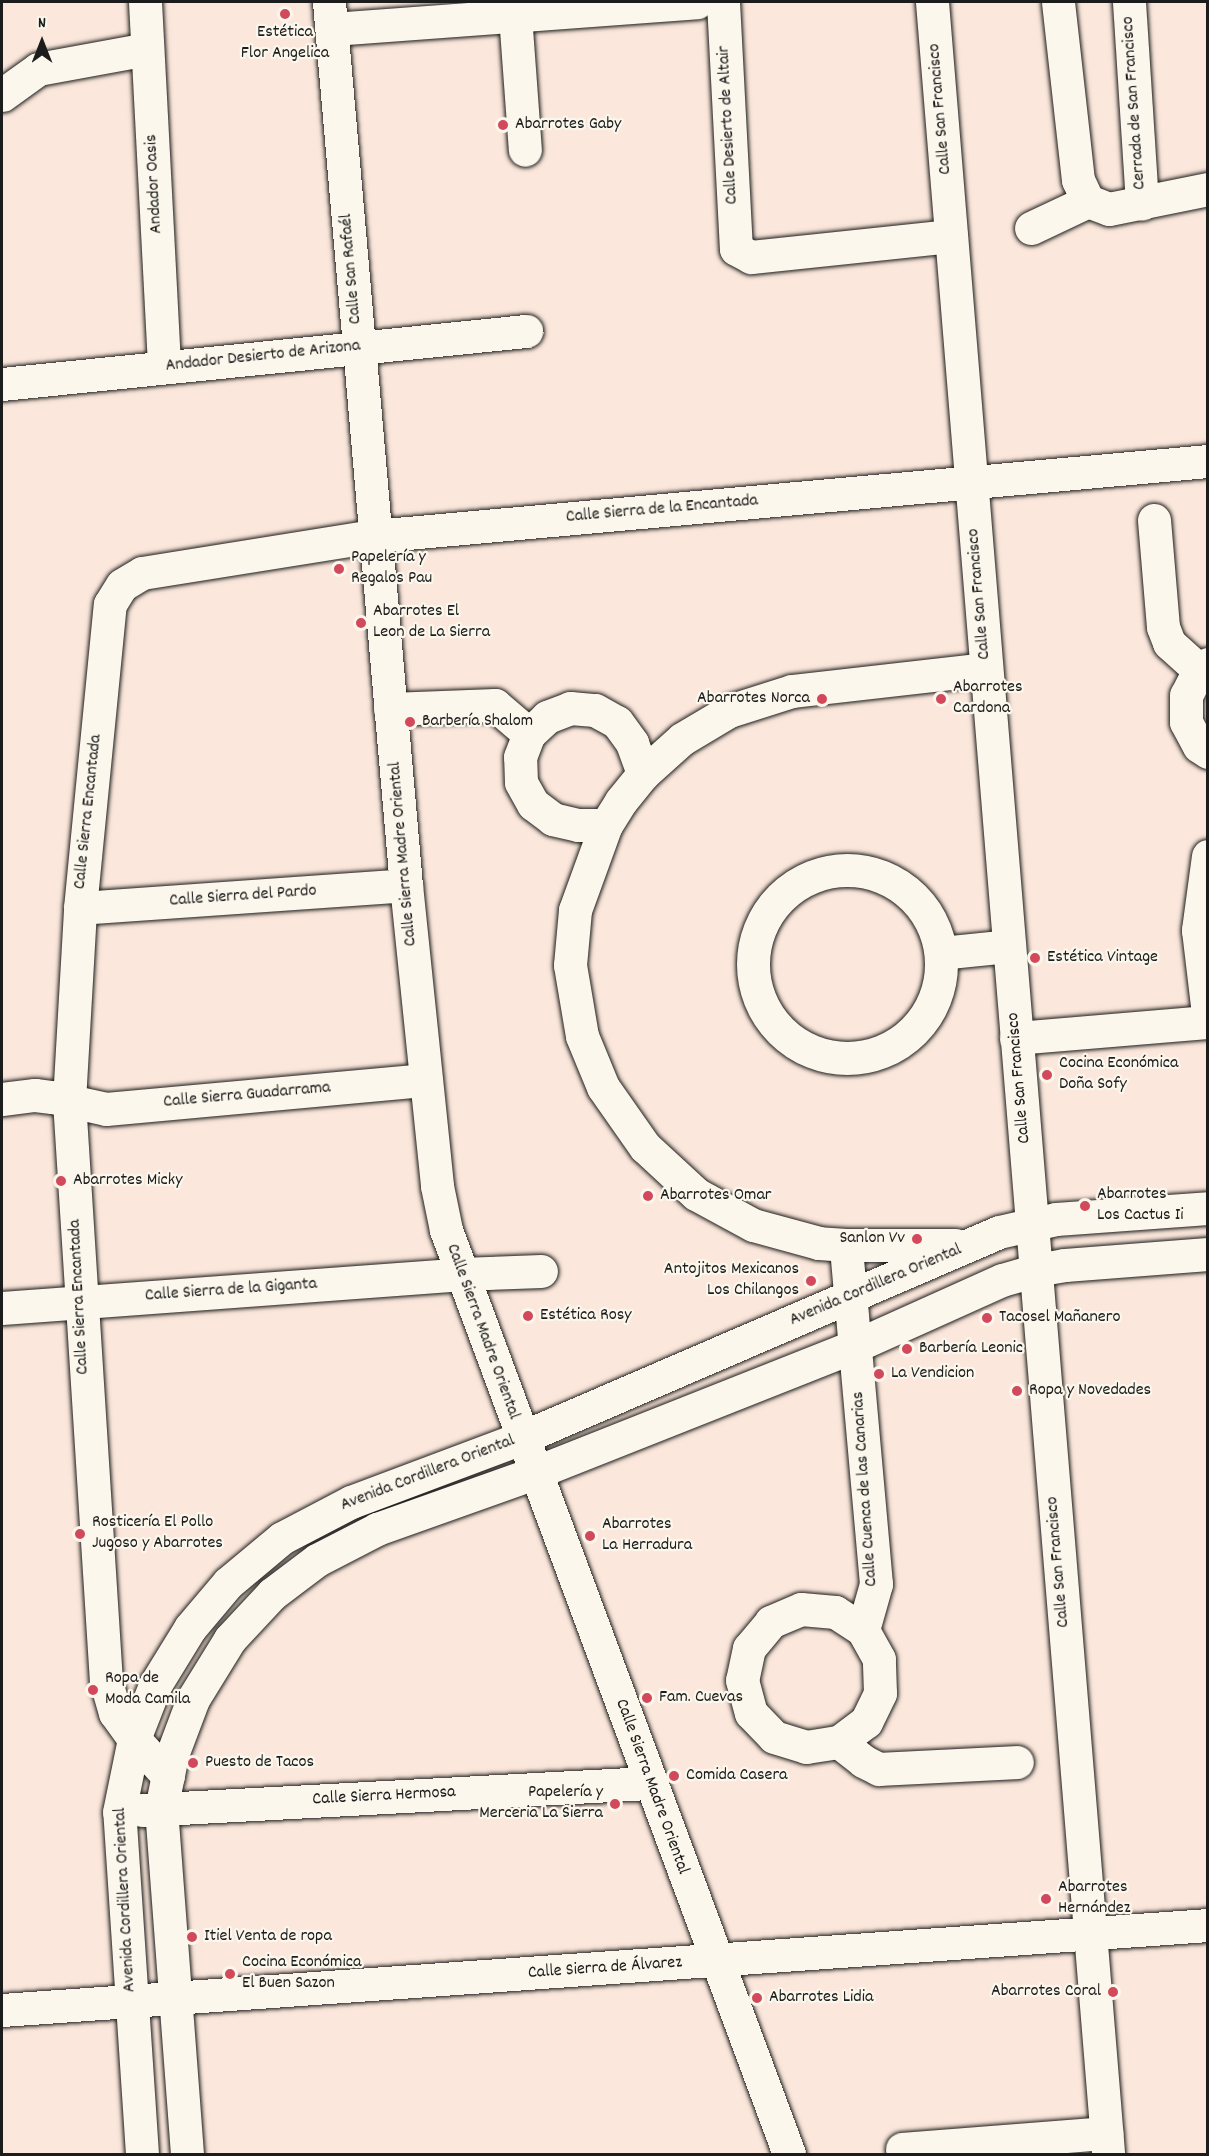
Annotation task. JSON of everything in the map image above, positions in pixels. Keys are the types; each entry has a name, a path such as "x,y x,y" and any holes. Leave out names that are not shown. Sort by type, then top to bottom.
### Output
{"street":[{"name":"Andador Oasis","path":"145,2 164,367"},
{"path":"331,15 515,15 697,2"},
{"name":"Calle Desierto de Altair","path":"723,2 736,249 751,257 951,236"},
{"name":"Calle San Francisco","path":"932,2 1107,2144"},
{"path":"1031,228 1088,201 1078,180 1058,2"},
{"name":"Cerrada de San Francisco","path":"1129,2 1142,204"},
{"name":"Calle San Rafaél","path":"331,15 374,536"},
{"path":"515,15 525,150"},
{"path":"2,95 38,69 147,49"},
{"name":"Cerrada de San Francisco","path":"1088,201 1109,209 1208,189"},
{"name":"Andador Desierto de Arizona","path":"2,384 525,331"},
{"name":"Calle Sierra de la Encantada","path":"122,585 142,573 374,536 1208,461"},
{"path":"1154,520 1163,627 1169,643 1203,667 1186,694 1186,722 1199,746 1208,752"},
{"name":"Calle Sierra Madre Oriental","path":"374,536 426,1080 437,1186 446,1230 460,1274 789,2154"},
{"name":"Calle Sierra Encantada","path":"122,585 110,604 80,908 69,1101 106,1682 115,1713 134,1739 168,1776"},
{"path":"969,1245 819,1243 753,1225 696,1194 645,1147 603,1088 582,1036 570,965 575,910 606,825 643,774 682,739 729,711 792,691 986,669"},
{"path":"390,709 495,705 529,734"},
{"path":"606,825 578,825 553,819 533,804 521,782 520,766 520,757 529,734 547,717 570,708 595,710 617,722 632,743 643,774"},
{"path":"1208,856 1198,930 1208,1014"},
{"path":"836,870 872,873 905,890 930,918 941,953 938,990 921,1023 893,1046 858,1058 821,1055 788,1038 763,1010 752,975 755,938 772,905 800,882 836,870"},
{"name":"Calle Sierra del Pardo","path":"80,908 406,885"},
{"path":"941,953 1009,946"},
{"path":"1016,1038 1208,1022"},
{"name":"Calle Sierra Guadarrama","path":"2,1099 35,1095 106,1109 426,1080"},
{"name":"Avenida Cordillera Oriental","path":"142,2154 119,1812 134,1739 155,1685 190,1628 228,1583 282,1539 351,1502 521,1438 999,1232 1032,1223 1208,1208"},
{"name":"Calle Cuenca de las Canarias","path":"846,1245 876,1584 863,1630"},
{"name":"Avenida Cordillera Oriental","path":"188,2154 161,1809 172,1755 193,1699 230,1639 272,1594 317,1560 377,1529 534,1473 855,1346 1002,1280 1036,1270 1208,1254"},
{"name":"Calle Sierra de la Giganta","path":"2,1308 460,1274 541,1271"},
{"path":"801,1609 835,1612 863,1630 879,1659 880,1693 866,1722 839,1742 806,1747 774,1737 751,1713 742,1680 749,1648 771,1622 801,1609"},
{"path":"839,1742 863,1761 879,1769 1017,1762"},
{"name":"Calle Sierra Hermosa","path":"119,1812 650,1783"},
{"name":"Calle Sierra de Álvarez","path":"2,2010 1208,1925"},
{"path":"902,2149 1107,2144"}],"place":[{"name":"Estética Flor Angelica","path":"285,14"},
{"name":"Abarrotes Gaby","path":"503,125"},
{"name":"Papelería y Regalos Pau","path":"339,569"},
{"name":"Abarrotes El Leon de La Sierra","path":"361,623"},
{"name":"Abarrotes Norca","path":"822,699"},
{"name":"Abarrotes Cardona","path":"941,699"},
{"name":"Barbería Shalom","path":"410,722"},
{"name":"Estética Vintage","path":"1035,958"},
{"name":"Cocina Económica Doña Sofy","path":"1047,1075"},
{"name":"Abarrotes Micky","path":"61,1181"},
{"name":"Abarrotes Omar","path":"648,1196"},
{"name":"Abarrotes Los Cactus Ii","path":"1085,1206"},
{"name":"Sanlon Vv","path":"917,1239"},
{"name":"Antojitos Mexicanos Los Chilangos","path":"811,1281"},
{"name":"Estética Rosy","path":"528,1316"},
{"name":"Tacosel Mañanero","path":"987,1318"},
{"name":"Barbería Leonic","path":"907,1349"},
{"name":"La Vendicion","path":"879,1374"},
{"name":"Ropa y Novedades","path":"1017,1391"},
{"name":"Rosticería El Pollo Jugoso y Abarrotes","path":"80,1534"},
{"name":"Abarrotes La Herradura","path":"590,1536"},
{"name":"Ropa de Moda Camila","path":"93,1690"},
{"name":"Fam. Cuevas","path":"647,1698"},
{"name":"Puesto de Tacos","path":"193,1763"},
{"name":"Comida Casera","path":"674,1776"},
{"name":"Papelería y Merceria La Sierra","path":"615,1804"},
{"name":"Abarrotes Hernández","path":"1046,1899"},
{"name":"Itiel Venta de ropa","path":"192,1937"},
{"name":"Cocina Económica El Buen Sazon","path":"230,1974"},
{"name":"Abarrotes Coral","path":"1113,1992"},
{"name":"Abarrotes Lidia","path":"757,1998"}]}
